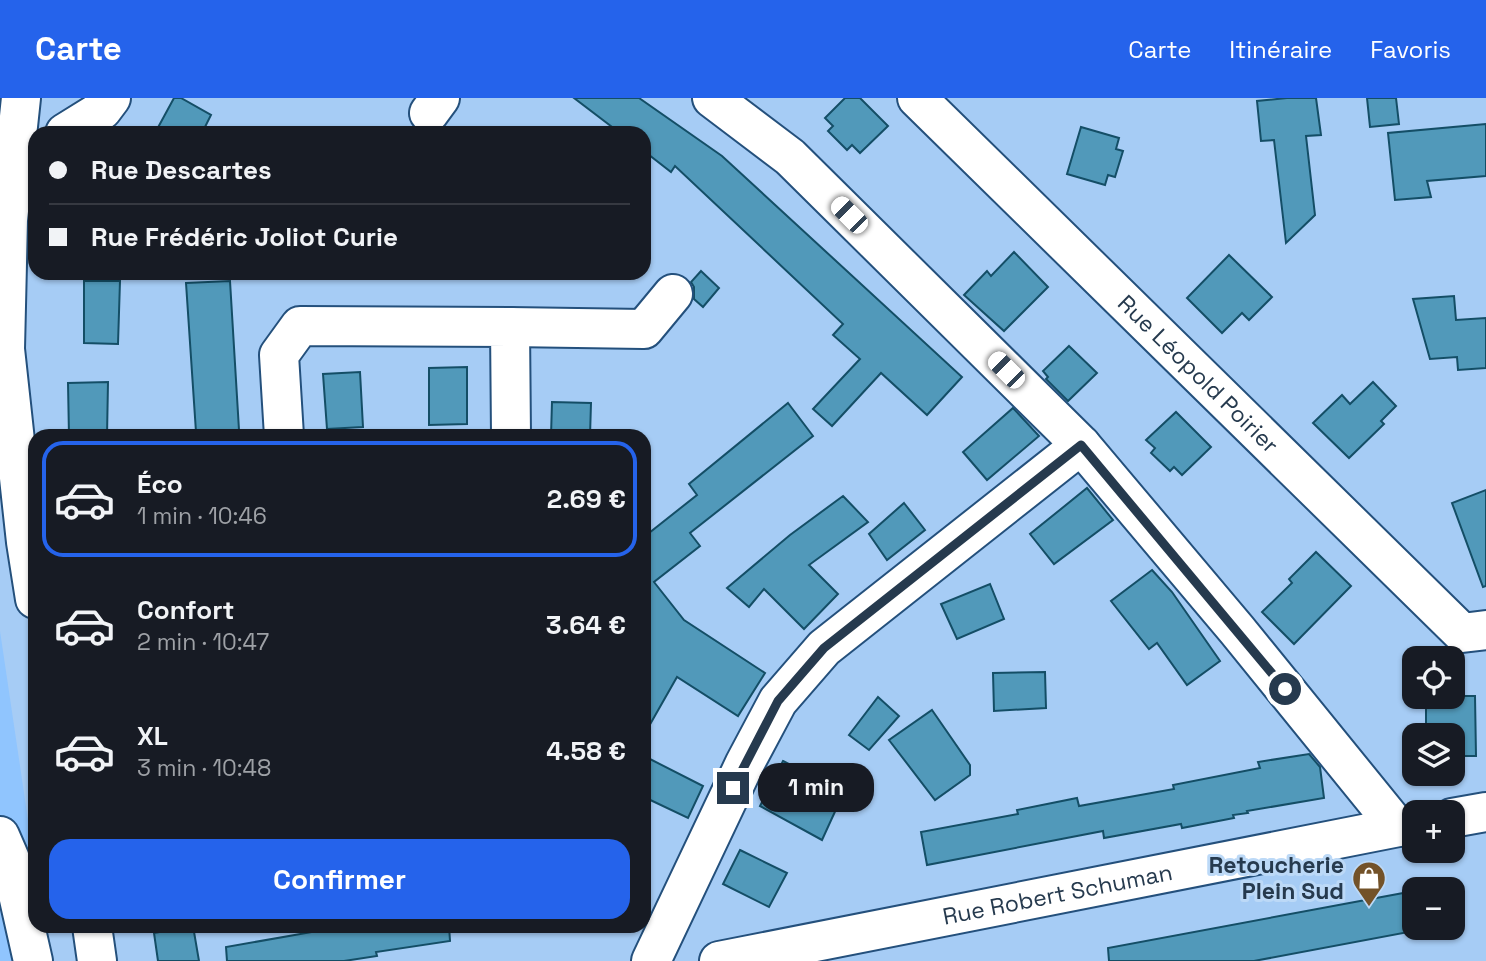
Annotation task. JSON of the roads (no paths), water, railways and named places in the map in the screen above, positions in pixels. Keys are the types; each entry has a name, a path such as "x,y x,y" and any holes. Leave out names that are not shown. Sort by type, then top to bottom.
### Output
{"street":[{"path":"21,98 24,154 8,220 5,349 28,555"},
{"path":"77,126 103,110 111,98"},
{"path":"712,98 790,157 1081,445 1402,820"},
{"name":"Rue Léopold Poirier","path":"928,99 1462,634 1486,630"},
{"path":"284,429 279,355 300,326 644,328 673,294"},
{"path":"510,327 511,429"},
{"path":"651,961 745,763 778,701 824,648 1081,445"},
{"path":"1465,816 1486,812"},
{"name":"Rue Robert Schuman","path":"719,961 1402,826"},
{"path":"0,836 10,859 33,961"},
{"path":"93,933 97,961"}],"place":[{"name":"Retoucherie Plein Sud","path":"1369,908"}]}
